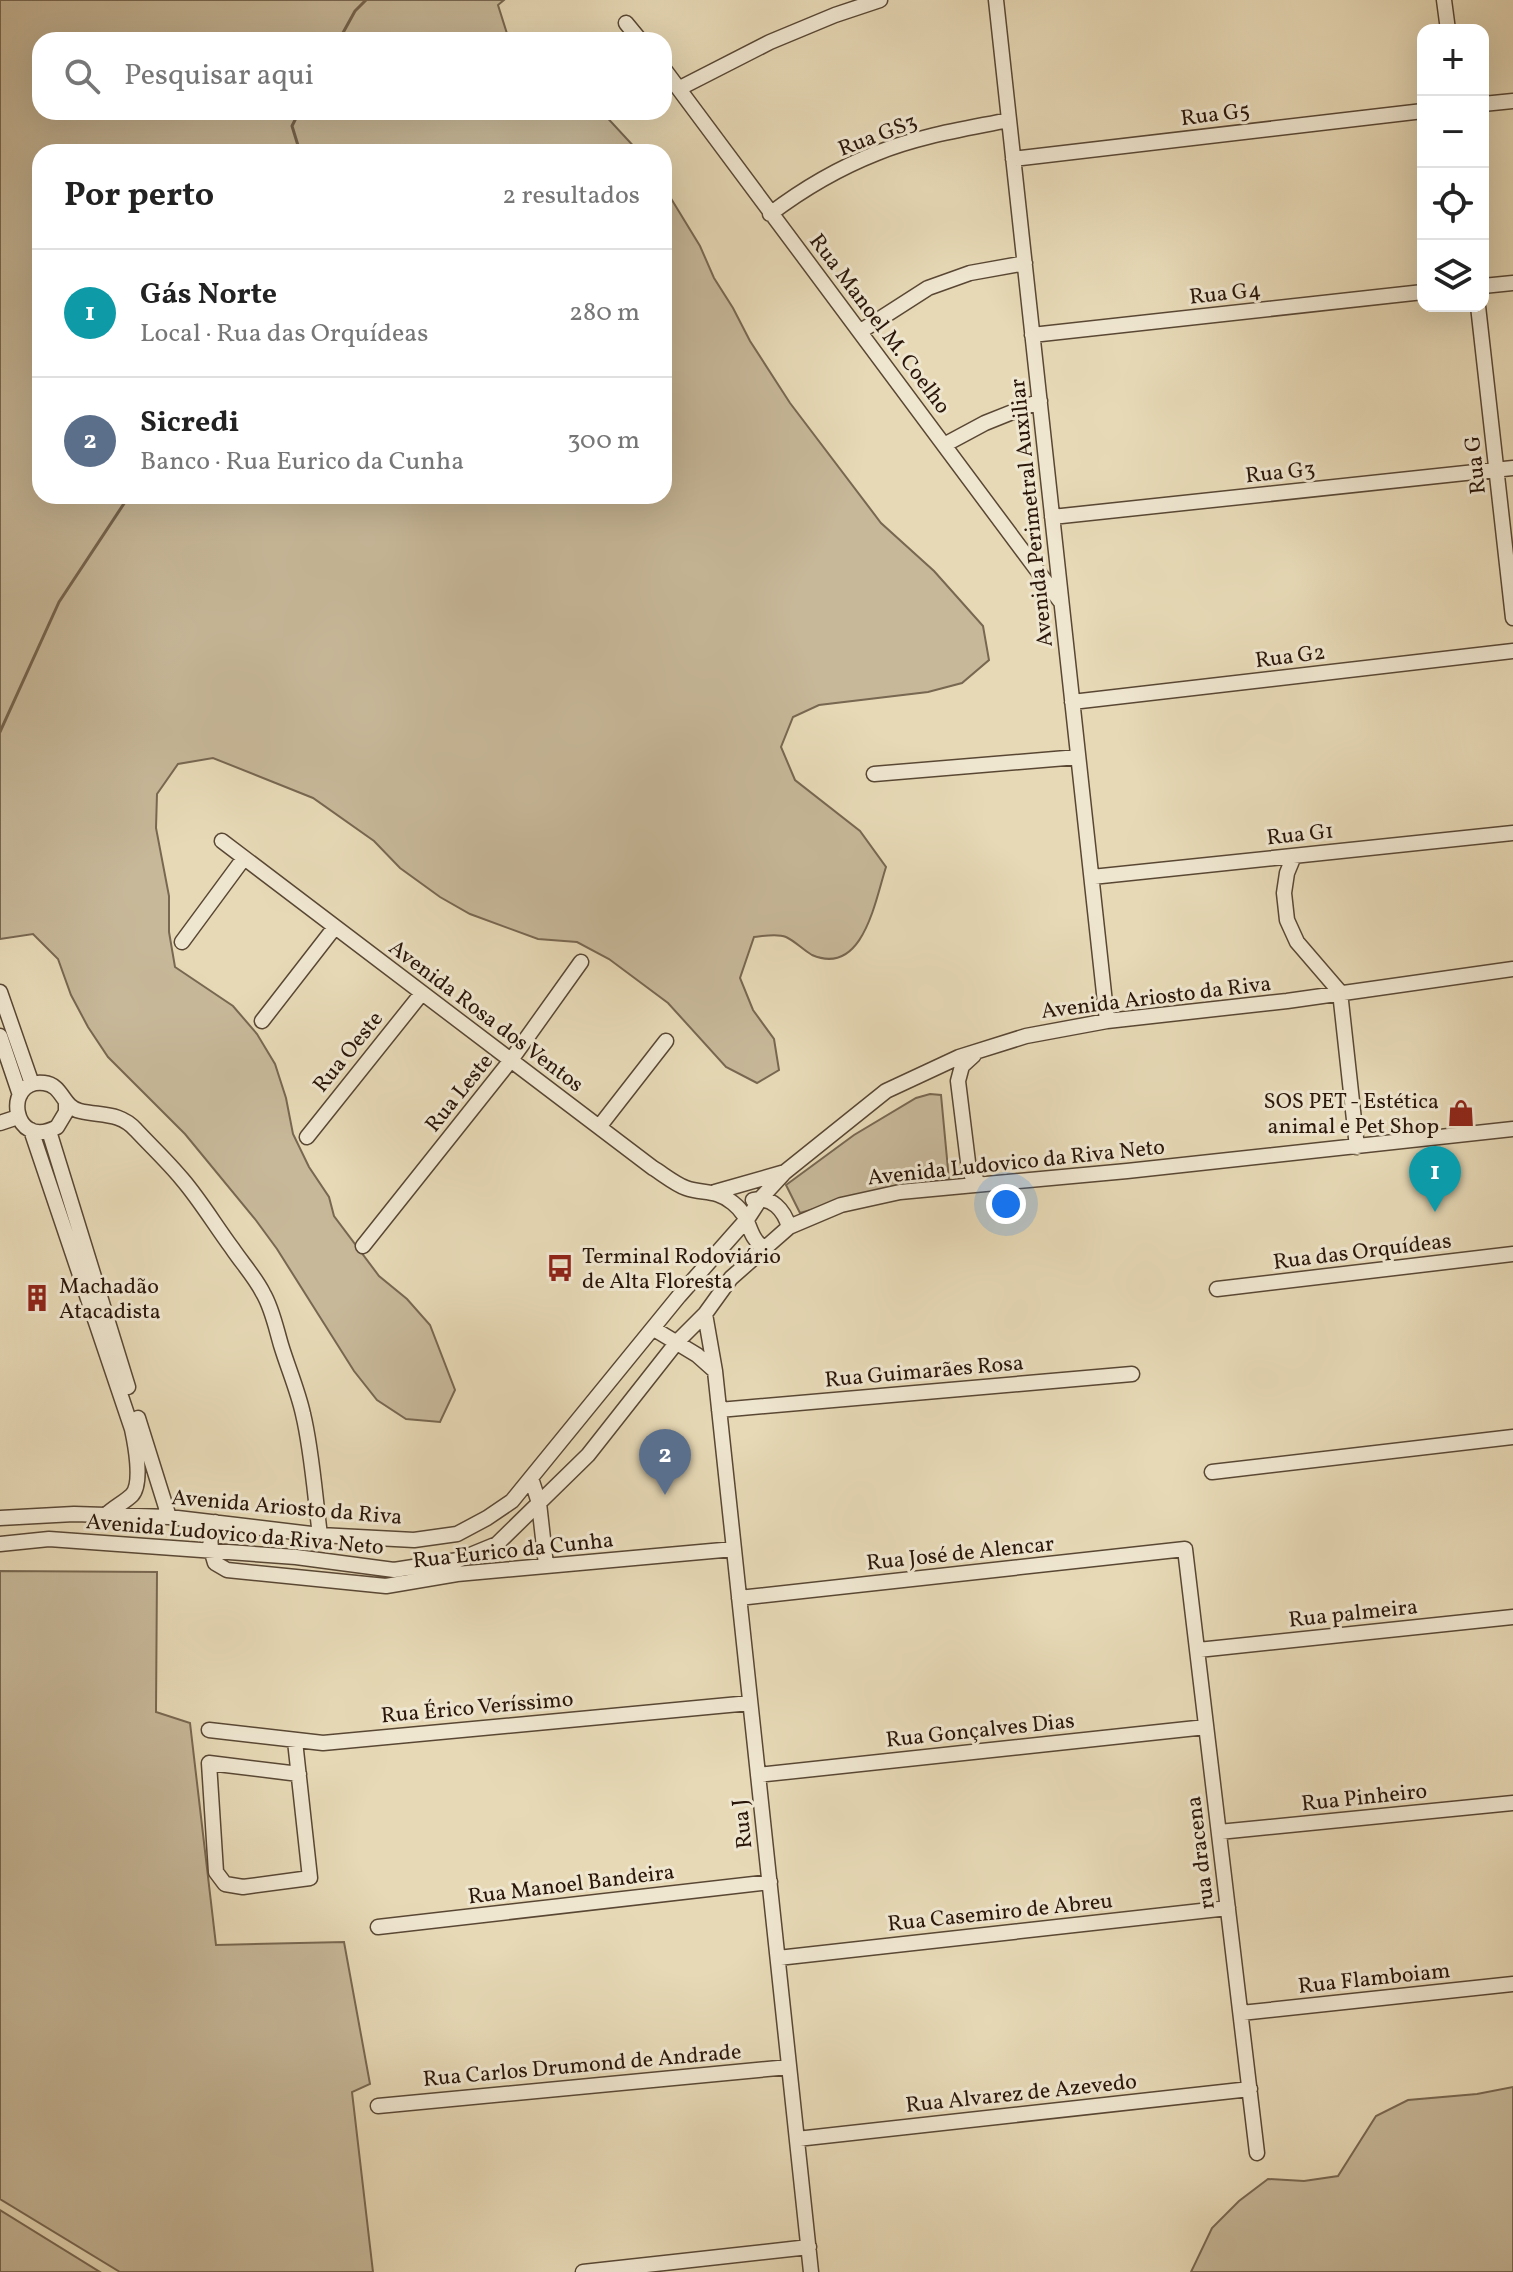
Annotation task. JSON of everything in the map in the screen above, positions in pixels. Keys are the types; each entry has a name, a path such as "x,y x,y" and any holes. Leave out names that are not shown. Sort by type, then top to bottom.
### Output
{"street":[{"path":"680,88 770,42 880,0"},
{"name":"Avenida Perimetral Auxiliar","path":"996,0 1107,1021"},
{"path":"1444,0 1447,24"},
{"path":"626,23 633,32"},
{"name":"Rua Manoel M. Coelho","path":"672,78 1062,604"},
{"path":"1489,103 1513,101"},
{"name":"Rua G5","path":"1013,159 1417,112"},
{"name":"Rua GS3","path":"770,214 804,189 878,152 1009,120"},
{"path":"861,331 928,288 970,273 1025,263"},
{"path":"1489,285 1513,283"},
{"name":"Rua G4","path":"1032,335 1417,293"},
{"name":"Rua G","path":"1479,312 1513,618"},
{"path":"944,445 985,423 1040,401"},
{"name":"Rua G3","path":"1052,517 1513,468"},
{"name":"Rua G2","path":"1072,702 1513,651"},
{"path":"874,774 1078,757"},
{"name":"Rua G1","path":"1092,877 1513,833"},
{"name":"Avenida Rosa dos Ventos","path":"222,841 653,1168 686,1188 715,1192 735,1204 748,1218"},
{"path":"1294,856 1284,893 1287,920 1297,942 1340,992 1357,1147"},
{"path":"182,942 244,858"},
{"path":"262,1021 335,927"},
{"name":"Rua Leste","path":"363,1246 511,1060 581,962"},
{"name":"Avenida Ariosto da Riva","path":"0,1518 169,1517 320,1535 414,1540 457,1534 512,1501 679,1296 748,1218 761,1198 785,1172 886,1091 981,1050 1026,1036 1107,1021 1287,1001 1513,969"},
{"path":"1,992 32,1084"},
{"name":"Rua Oeste","path":"307,1137 422,993"},
{"path":"0,1036 20,1095"},
{"path":"599,1127 666,1041"},
{"path":"980,1184 969,1170 954,1080 966,1061 981,1050"},
{"path":"939,1067 954,1080"},
{"path":"43,1082 53,1086 62,1093 66,1103 63,1120 49,1131 31,1130 18,1117 16,1107 20,1095 32,1084 43,1082"},
{"path":"66,1103 78,1111 105,1114 130,1123 183,1180 265,1295 304,1415 320,1535"},
{"path":"0,1123 18,1117"},
{"path":"954,1187 962,1166 960,1125"},
{"name":"Avenida Ludovico da Riva Neto","path":"0,1544 49,1539 296,1557 394,1570 458,1567 497,1544 588,1455 731,1278 789,1227 841,1205 900,1192 1513,1129"},
{"path":"31,1130 132,1429 137,1458 136,1490 106,1515"},
{"path":"49,1131 169,1517"},
{"path":"715,1192 785,1172"},
{"path":"735,1204 761,1198 772,1202 781,1209 789,1227"},
{"path":"748,1218 752,1236 764,1249"},
{"name":"Rua das Orquídeas","path":"1217,1289 1513,1254"},
{"name":"Rua J","path":"705,1314 715,1371 811,2272"},
{"path":"654,1329 715,1371"},
{"name":"Rua Guimarães Rosa","path":"719,1410 1132,1374"},
{"path":"1212,1472 1513,1437"},
{"path":"531,1478 539,1503 546,1565"},
{"path":"211,1551 209,1540 215,1522"},
{"name":"Rua Eurico da Cunha","path":"211,1551 215,1563 227,1570 386,1586 458,1567 546,1565 734,1549"},
{"name":"Rua José de Alencar","path":"739,1598 1185,1549"},
{"name":"rua dracena","path":"1185,1549 1257,2153"},
{"path":"296,1557 297,1578"},
{"name":"Rua palmeira","path":"1198,1650 1513,1617"},
{"name":"Rua Érico Veríssimo","path":"209,1730 323,1743 750,1703"},
{"name":"Rua Gonçalves Dias","path":"758,1775 1206,1727"},
{"path":"295,1741 299,1774 310,1878 243,1887 225,1884 216,1872 209,1763 299,1774"},
{"name":"Rua Pinheiro","path":"1219,1832 1513,1803"},
{"name":"Rua Manoel Bandeira","path":"378,1927 770,1882"},
{"name":"Rua Casemiro de Abreu","path":"778,1958 1228,1908"},
{"name":"Rua Flamboiam","path":"1241,2013 1513,1984"},
{"name":"Rua Carlos Drumond de Andrade","path":"378,2106 789,2067"},
{"name":"Rua Alvarez de Azevedo","path":"797,2139 1250,2089"},
{"path":"583,2272 809,2247"}],"shaded area":[{"path":"0,0 504,0 498,5 506,32 32,32 32,120 609,120 632,144 32,144 32,504 672,504 672,200 750,341 790,403 881,523 934,571 983,626 989,660 962,683 928,692 819,705 793,717 781,747 795,780 860,831 886,867 864,932 844,955 829,959 812,955 782,936 754,937 740,978 753,1010 774,1039 779,1070 757,1083 726,1067 668,1003 609,959 577,942 538,939 470,914 400,868 374,841 313,798 213,758 178,764 157,794 156,828 169,896 169,932 175,967 233,1006 257,1034 275,1064 293,1134 309,1167 329,1197 334,1216 379,1276 407,1299 430,1325 455,1390 440,1422 406,1419 377,1400 354,1371 255,1219 185,1134 108,1057 71,995 58,959 33,934 0,939"},
{"path":"941,1095 949,1180 898,1185 800,1213 786,1185 854,1135 916,1098"},
{"path":"0,1571 157,1572 156,1712 190,1723 216,1945 344,1942 370,2084 352,2092 373,2272 120,2272 0,2199"},
{"path":"1513,2087 1513,2272 1191,2272 1212,2228 1239,2201 1268,2179 1304,2181 1338,2176 1376,2116 1408,2100 1477,2094"},
{"path":"0,2210 100,2272 0,2272"}],"waterway":[{"path":"343,32 355,11 366,0"},
{"path":"295,120 292,126 298,144"},
{"path":"0,732 59,602 124,504"}],"place":[{"name":"SOS PET - Estética animal e Pet Shop","path":"1461,1113"},
{"name":"Gás Norte","path":"1435,1212"},
{"name":"Terminal Rodoviário de Alta Floresta","path":"560,1268"},
{"name":"Machadão Atacadista","path":"37,1298"},
{"name":"Sicredi","path":"665,1495"}]}
